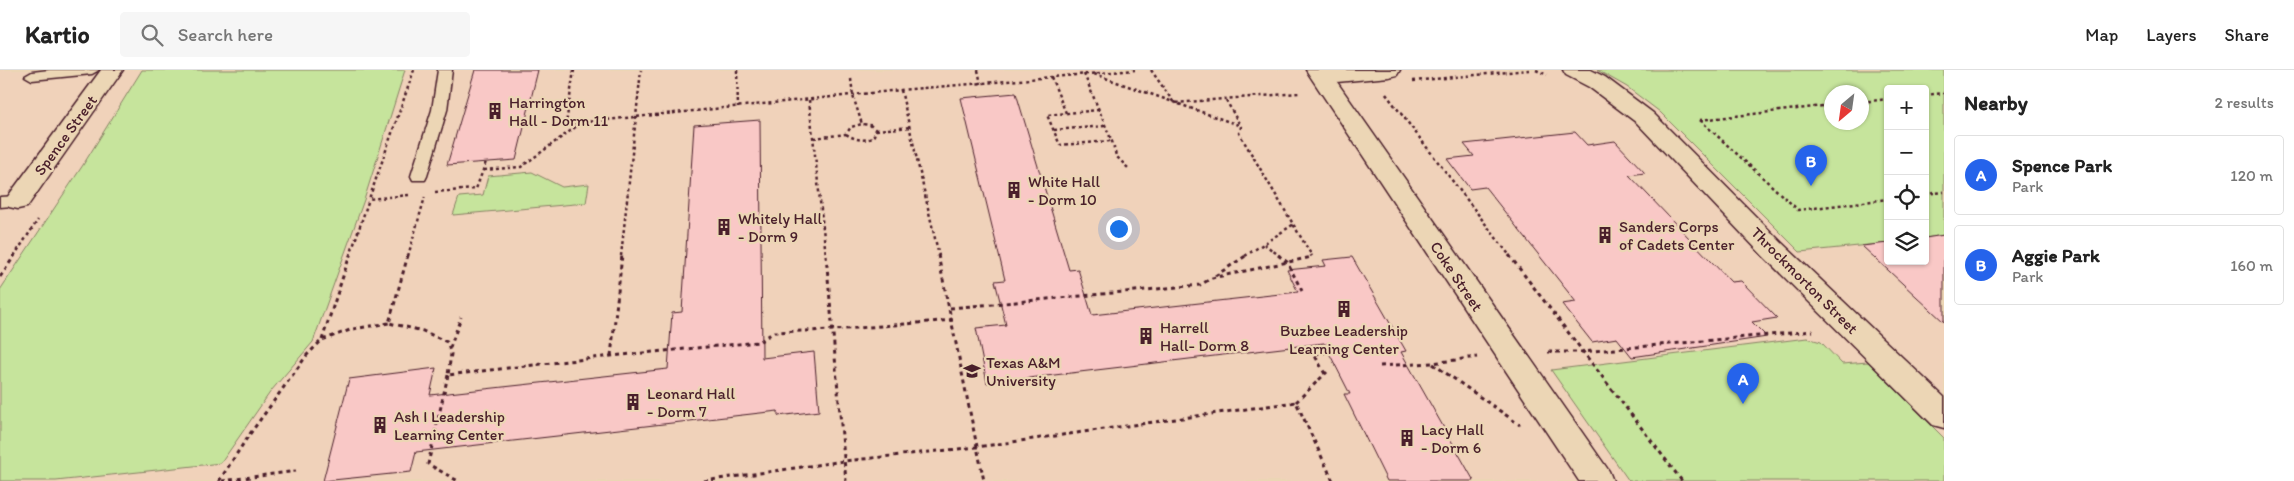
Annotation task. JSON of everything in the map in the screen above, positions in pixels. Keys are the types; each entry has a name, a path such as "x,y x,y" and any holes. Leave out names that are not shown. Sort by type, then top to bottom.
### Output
{"street":[{"name":"Spence Street","path":"9,202 112,70"},
{"name":"Throckmorton Street","path":"1563,74 1612,92 1650,123 1772,249 1944,416"},
{"path":"1316,80 1392,80"},
{"name":"Coke Street","path":"1316,80 1510,353 1597,481"}],"lane":[{"path":"32,76 92,70"},
{"path":"419,176 440,108 445,86 445,70"}],"path":[{"path":"322,340 414,70"},
{"path":"574,70 566,124 901,90 1051,77 1078,72 1092,74 1134,70"},
{"path":"611,356 641,70"},
{"path":"737,70 738,108"},
{"path":"978,70 981,84"},
{"path":"1151,70 1174,104"},
{"path":"1392,80 1529,70"},
{"path":"1536,70 1563,74"},
{"path":"1084,74 1118,160 1130,170"},
{"path":"1092,74 1241,126"},
{"path":"1051,77 1066,114"},
{"path":"851,79 853,96 862,124"},
{"path":"1174,104 1226,100 1316,80"},
{"path":"1392,80 1582,352 1682,481"},
{"path":"901,90 953,320 984,481"},
{"path":"1929,95 1944,93"},
{"path":"1869,101 1884,99"},
{"path":"809,100 834,330 846,481"},
{"path":"1212,278 1312,257 1239,133 1241,126 1226,100"},
{"path":"1824,106 1700,120 1798,210 1884,199"},
{"path":"1099,110 1048,115 1060,145 1111,141"},
{"path":"484,170 521,168 582,122"},
{"path":"846,134 851,127 862,124 870,125 876,130 910,127"},
{"path":"1054,130 1105,126"},
{"path":"814,138 846,134 854,140 865,140 873,138 876,130"},
{"path":"389,323 426,193 476,190 486,162"},
{"path":"1929,194 1944,192"},
{"path":"369,199 416,194"},
{"path":"950,308 1200,286 1294,224"},
{"path":"1264,244 1287,262 1302,291"},
{"path":"458,481 428,464 448,375 450,348 461,317"},
{"path":"448,375 611,356 759,342 774,332 834,330 953,320"},
{"path":"221,481 247,438 307,355 322,340 353,329 389,323 445,340 450,348"},
{"path":"1582,352 1816,330 1809,324"},
{"path":"704,481 844,461 977,447 1296,402 1326,373 1314,354 1330,352 1327,343"},
{"path":"1380,366 1433,363 1510,353"},
{"path":"1433,363 1528,431"},
{"path":"1296,402 1333,481"},
{"path":"221,481 296,470"}],"shaded area":[{"name":"Texas A&M University","path":"0,70 1944,70 1944,481 0,481"}],"green space":[{"path":"142,70 405,70 365,197 313,342 271,391 221,463 56,481 0,481 0,290 83,165"},
{"path":"1597,70 1944,70 1944,235 1929,237 1929,85 1884,85 1884,243 1800,252 1660,112 1627,87"},
{"path":"532,172 562,187 589,184 586,203 453,215 459,197 483,195 488,176"},
{"path":"1807,338 1821,342 1842,364 1868,362 1944,438 1944,481 1629,481 1551,370"}],"building":[{"name":"Harrington Hall - Dorm 11","path":"475,70 538,70 516,160 447,165"},
{"path":"1016,93 1069,270 1078,269 1092,315 1298,292 1287,270 1326,266 1323,260 1352,257 1406,351 1401,352 1474,481 1387,481 1344,394 1350,394 1324,343 987,383 976,328 1006,325 995,281 1005,280 961,98"},
{"path":"760,120 762,358 814,352 819,411 778,416 778,411 416,452 411,472 323,481 349,379 436,368 430,395 668,369 672,313 682,312 694,125"},
{"name":"Sanders Corps of Cadets Center","path":"1575,132 1587,145 1615,141 1645,173 1629,175 1731,282 1741,281 1777,318 1752,322 1767,337 1632,357 1617,338 1592,342 1562,304 1576,302 1485,187 1470,189 1447,159 1474,156 1464,144"},
{"path":"1944,235 1944,322 1862,246 1884,243 1884,265 1929,265 1929,237"}],"place":[{"name":"Harrington Hall - Dorm 11","path":"495,111"},
{"name":"Aggie Park","path":"1811,186"},
{"name":"White Hall - Dorm 10","path":"1014,190"},
{"name":"Whitely Hall - Dorm 9","path":"724,227"},
{"name":"Sanders Corps of Cadets Center","path":"1605,235"},
{"name":"Buzbee Leadership Learning Center","path":"1344,309"},
{"name":"Harrell Hall- Dorm 8","path":"1146,336"},
{"name":"Texas A&M University","path":"972,371"},
{"name":"Leonard Hall - Dorm 7","path":"633,402"},
{"name":"Spence Park","path":"1743,404"},
{"name":"Ash I Leadership Learning Center","path":"380,425"},
{"name":"Lacy Hall - Dorm 6","path":"1407,438"}]}
